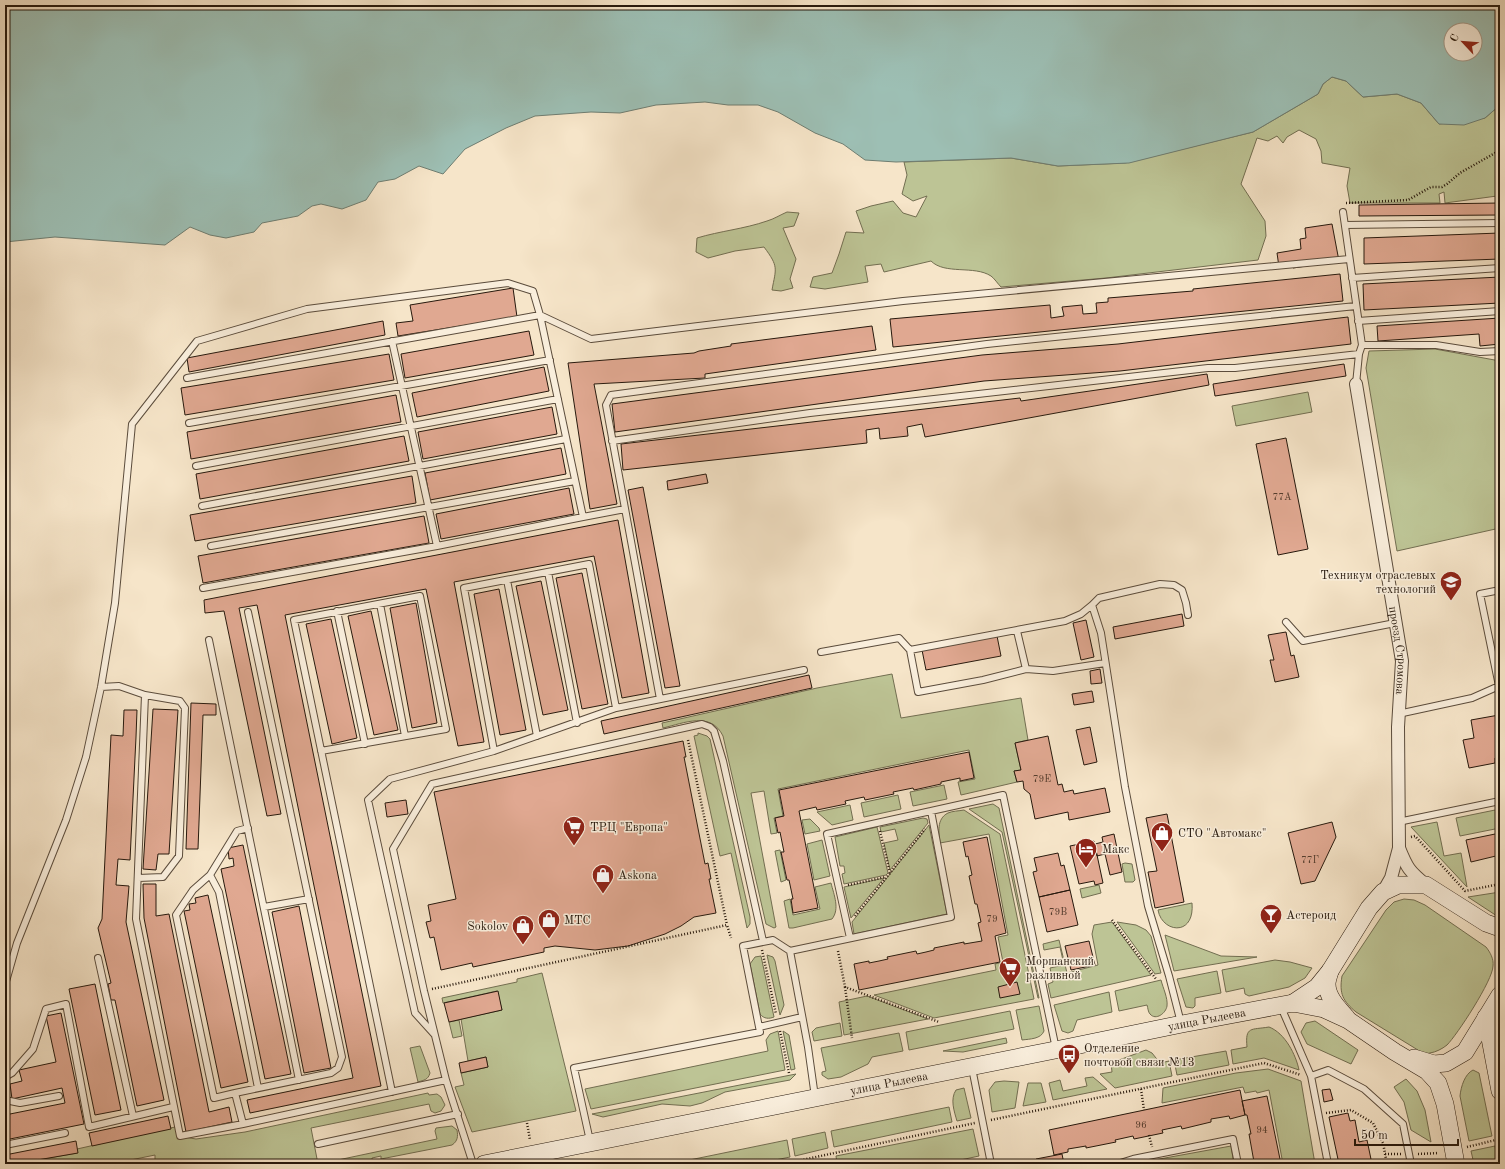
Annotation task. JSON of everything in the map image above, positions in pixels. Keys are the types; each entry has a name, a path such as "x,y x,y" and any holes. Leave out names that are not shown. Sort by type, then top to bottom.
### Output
{"main road":[{"path":"1287,1004 1317,987 1330,971 1369,908 1383,892 1398,885 1426,884 1493,926 1500,940"},
{"path":"1330,971 1327,985 1331,997 1335,1005 1348,1020"},
{"name":"улица Рылеева","path":"484,1164 515,1161 590,1143 1287,1004"},
{"path":"1287,1004 1324,1008 1348,1020 1395,1052 1427,1071 1438,1083 1445,1104 1456,1164"},
{"path":"1395,1052 1434,1064 1446,1063 1465,1052 1495,1005"},
{"path":"1495,1005 1500,1091"}],"street":[{"name":"проезд Стромова","path":"1356,384 1402,661 1398,714 1399,844"},
{"path":"1399,844 1406,866 1413,874 1426,884"},
{"path":"1383,892 1391,878 1399,844"}],"lane":[{"path":"1343,212 1362,345 1359,354 1356,384"},
{"path":"1345,225 1445,225 1500,223"},
{"path":"187,378 288,361 392,340 540,315 591,339 903,301 1350,259"},
{"path":"1352,278 1500,268"},
{"path":"5,985 17,943 66,820 86,757 101,687 115,602 132,424 197,341 307,309 508,283 533,291 550,360 583,517"},
{"path":"660,699 606,405 611,395 987,344 1356,306"},
{"path":"1358,321 1500,311"},
{"path":"392,340 437,546"},
{"path":"1362,345 1436,345 1480,352 1500,351"},
{"path":"612,441 810,413 1200,369 1235,368 1359,354"},
{"path":"189,423 550,360"},
{"path":"196,466 558,399"},
{"path":"202,506 566,439"},
{"path":"211,546 575,481"},
{"path":"203,588 437,546 625,509"},
{"path":"494,751 464,588 589,564 616,708"},
{"path":"548,572 577,723"},
{"path":"507,580 537,736"},
{"path":"910,650 1066,621 1081,614 1099,598 1160,584 1174,585 1182,590 1188,615"},
{"path":"1398,714 1472,698 1499,686 1480,594 1500,590"},
{"path":"321,751 446,729 420,596 294,620 321,751 392,1092"},
{"path":"380,604 405,736"},
{"path":"1092,605 1101,633 1125,787 1148,906 1182,1024"},
{"path":"248,612 342,1057 338,1068 331,1073 214,1098 176,915 193,890 210,875 237,831 248,828"},
{"path":"337,612 365,744"},
{"path":"1286,622 1303,641 1395,622"},
{"path":"1017,631 1026,669"},
{"path":"821,652 899,638 910,650 918,692 983,680 1026,669 1053,671 1105,663"},
{"path":"209,640 299,1080"},
{"path":"435,1035 414,1013 368,800 390,779 494,751 616,708 804,670"},
{"path":"101,687 119,686 145,696 180,701 185,708 179,856 163,877 138,878"},
{"path":"145,696 136,919 180,1136 243,1124 446,1080"},
{"path":"473,1164 446,1080 424,991 393,849 432,784 702,724 710,727 714,731 723,761 761,942"},
{"path":"850,938 828,834 1003,795 1057,1050"},
{"path":"1398,822 1500,801"},
{"path":"590,1143 574,1068 760,1032 743,946 773,940 790,951 951,917 931,811"},
{"path":"210,875 219,892 258,1088"},
{"path":"264,907 309,899"},
{"path":"790,951 815,1098"},
{"path":"98,958 133,1116"},
{"path":"5,1077 12,1073 33,1049 46,1009 66,1004 89,1127 174,1107"},
{"path":"1287,1004 1311,1076 1328,1164"},
{"path":"759,1027 802,1018"},
{"path":"972,1067 991,1164"},
{"path":"1311,1076 1328,1070 1364,1089 1403,1124 1411,1164"},
{"path":"235,1093 243,1124"},
{"path":"5,1100 20,1104 59,1096"},
{"path":"318,1144 458,1114"},
{"path":"5,1145 65,1134"},
{"path":"1117,1164 1133,1159 1233,1139 1238,1164"}],"path":[{"path":"1343,212 1344,203 1408,200 1431,188 1442,187 1460,174 1495,153 1500,153"},
{"path":"688,740 731,938"},
{"path":"847,926 932,820"},
{"path":"878,823 890,873"},
{"path":"1399,844 1415,836 1465,891 1500,884"},
{"path":"839,887 886,876"},
{"path":"1112,920 1156,979"},
{"path":"424,991 727,925"},
{"path":"836,941 845,987 852,1038"},
{"path":"761,942 789,1073"},
{"path":"845,987 939,1022"},
{"path":"782,1164 794,1163 982,1121 1264,1063 1296,1074 1311,1076"},
{"path":"1141,1089 1144,1110"},
{"path":"1318,1114 1351,1110 1373,1123 1383,1143 1387,1164"}],"green space":[{"path":"1332,77 1346,81 1363,97 1397,94 1421,103 1439,124 1485,118 1500,105 1500,191 1497,196 1445,203 1444,192 1439,194 1440,203 1350,203 1347,186 1350,168 1322,163 1321,151 1316,139 1299,130 1287,137 1283,143 1277,136 1268,141 1257,138 1241,184 1265,221 1266,236 1258,260 1106,278 1001,287 992,277 984,273 944,268 931,261 884,272 881,264 865,266 868,282 825,289 810,287 813,277 832,273 846,232 864,233 856,211 893,201 903,213 916,217 927,196 913,201 902,194 907,175 904,162 1011,158 1058,166 1125,163 1253,132 1318,94 1323,84"},
{"path":"787,212 799,213 794,226 783,228 796,259 790,279 793,288 781,291 772,290 775,277 775,268 772,259 764,247 735,251 708,258 696,252 697,238 758,224"},
{"path":"1435,349 1500,361 1500,528 1397,551 1366,368 1369,351"},
{"path":"1308,392 1312,412 1236,426 1232,406"},
{"path":"892,674 901,718 1021,698 1028,740 1015,743 1021,770 1014,771 1017,782 961,795 958,782 975,779 969,750 778,789 783,816 774,818 777,833 771,834 764,791 751,793 776,927 774,928 766,924 723,736 718,728 704,721 688,722 663,728 662,723 817,688"},
{"path":"698,733 707,736 710,739 750,917 750,924 747,928 731,853 720,856 694,736 698,735"},
{"path":"944,785 947,799 913,806 910,792"},
{"path":"898,795 901,809 864,817 861,803"},
{"path":"993,804 999,808 1039,998 1002,832 969,809"},
{"path":"850,805 853,820 832,825 817,812"},
{"path":"1500,809 1500,828 1460,836 1456,818"},
{"path":"964,810 1000,834 1034,999 934,1018 874,995 996,970 995,964 1003,962 998,937 1008,935 989,834 940,843 939,826 944,816 950,812"},
{"path":"923,818 927,819 928,823 890,870 884,843 898,840 895,829 881,832 880,827"},
{"path":"810,819 820,831 805,834 802,820"},
{"path":"1437,822 1444,856 1461,853 1467,887 1411,827"},
{"path":"929,825 947,914 854,934 852,922"},
{"path":"877,827 888,873 886,875 844,884 842,874 845,873 844,866 840,866 835,837"},
{"path":"822,840 830,876 814,880 807,844"},
{"path":"780,850 786,880 781,882 775,851"},
{"path":"1122,864 1132,864 1135,880 1133,882 1125,882"},
{"path":"884,878 851,918 844,887"},
{"path":"831,883 836,906 836,911 832,919 789,928 784,901 790,899 793,915 820,909 815,887"},
{"path":"1099,885 1101,893 1082,898 1080,889"},
{"path":"1500,892 1500,918 1468,897"},
{"path":"1404,899 1414,900 1425,905 1486,947 1493,961 1491,973 1481,995 1452,1039 1447,1045 1437,1051 1428,1053 1419,1051 1356,1012 1345,1001 1341,988 1342,976 1386,910 1394,902"},
{"path":"1192,903 1192,914 1189,922 1178,928 1171,927 1165,923 1158,910"},
{"path":"1112,922 1151,975 1051,998 1048,984 1053,982 1050,968 1064,965 1060,947 1044,950 1043,944 1059,940 1067,973 1098,965 1092,934 1094,925"},
{"path":"1117,922 1136,925 1146,930 1151,936 1161,973 1155,974"},
{"path":"1165,935 1221,956 1257,957 1174,971"},
{"path":"767,955 773,957 775,961 784,1005 780,1015"},
{"path":"761,956 774,1017 770,1018 765,1018 760,1014 750,964 755,957"},
{"path":"1275,960 1290,962 1312,968 1305,978 1289,987 1249,996 1245,994 1244,988 1226,992 1222,970"},
{"path":"1217,971 1221,993 1195,998 1195,1006 1193,1008 1186,1007 1177,979"},
{"path":"542,973 576,1111 472,1132 455,1087 464,1085 461,1073 488,1067 486,1057 468,1061 461,1019 502,1010 497,991 443,1003 442,998 517,982 517,979"},
{"path":"1161,980 1167,1003 1166,1009 1163,1013 1155,1017 1152,1016 1147,1005 1119,1011 1115,991"},
{"path":"1109,992 1112,1012 1077,1020 1073,1031 1068,1033 1062,1031 1054,1005"},
{"path":"867,996 928,1019 844,1035 839,1002"},
{"path":"1039,1006 1044,1031 1043,1034 1032,1039 1022,1040 1016,1010"},
{"path":"1010,1011 1014,1029 909,1050 906,1032"},
{"path":"459,1020 462,1036 453,1038 449,1022"},
{"path":"1315,1021 1358,1050 1351,1064 1307,1044 1301,1032 1306,1023"},
{"path":"840,1023 842,1036 814,1041 812,1032 816,1028"},
{"path":"1269,1027 1285,1039 1292,1051 1299,1070 1264,1058 1233,1064 1231,1050 1247,1047 1248,1032 1254,1029"},
{"path":"778,1031 785,1070 591,1109 585,1089 768,1051 766,1040 770,1034"},
{"path":"783,1031 789,1035 795,1069 791,1070"},
{"path":"899,1033 903,1051 872,1057 868,1064 841,1077 828,1079 822,1075 822,1072 826,1071 821,1048"},
{"path":"1006,1038 1007,1043 963,1052 943,1051"},
{"path":"420,1046 430,1073 427,1078 418,1082 410,1048"},
{"path":"1146,1050 1152,1053 1160,1063 1169,1061 1172,1076 1115,1088 1100,1074 1112,1072 1111,1063"},
{"path":"1226,1051 1229,1065 1177,1075 1174,1060"},
{"path":"1268,1069 1301,1081 1315,1164 1283,1164 1269,1090 1257,1093 1256,1091 1245,1093 1243,1087 1162,1103 1163,1088 1236,1073"},
{"path":"1473,1070 1479,1073 1492,1136 1469,1141 1460,1096 1464,1081 1468,1074"},
{"path":"796,1074 790,1080 725,1092 702,1103 690,1106 662,1104 603,1117 592,1114"},
{"path":"1093,1077 1107,1089 1053,1100 1049,1083 1060,1080 1063,1091 1087,1086 1085,1078"},
{"path":"1406,1079 1417,1091 1425,1110 1431,1142 1411,1130 1404,1102 1394,1087"},
{"path":"995,1082 1019,1082 1015,1108 992,1112 989,1090"},
{"path":"1028,1083 1041,1083 1046,1102 1023,1106"},
{"path":"964,1088 971,1118 957,1121 953,1105 953,1097 956,1090"},
{"path":"428,1093 429,1095 437,1094 441,1097 445,1105 441,1111 435,1113 431,1111 429,1104 311,1128 318,1164 155,1164 155,1155 111,1164 14,1164 77,1153 77,1149 175,1127 179,1134 184,1137 196,1139 245,1132"},
{"path":"949,1107 952,1122 834,1147 831,1131"},
{"path":"452,1126 457,1130 457,1138 452,1145 381,1159 381,1156 372,1158 372,1161 357,1164 319,1164 437,1139 435,1131 436,1128"},
{"path":"973,1129 979,1156 942,1164 837,1164 836,1156"},
{"path":"825,1132 828,1148 795,1156 792,1139"},
{"path":"787,1140 790,1157 756,1164 670,1164"},
{"path":"1231,1146 1234,1164 1132,1164"},
{"path":"1495,1146 1498,1164 1474,1164 1471,1151"}],"water":[{"path":"5,5 1500,5 1500,105 1485,118 1464,125 1439,124 1421,103 1397,94 1363,97 1346,81 1332,77 1323,84 1318,94 1253,132 1129,163 1058,166 1011,158 896,162 865,160 843,144 815,133 778,112 758,105 728,105 705,102 656,105 620,113 591,112 535,116 506,128 465,149 443,174 419,166 395,179 378,182 366,200 342,209 321,204 312,206 298,216 262,223 254,232 226,238 210,235 190,227 165,245 55,237 5,242"}],"building":[{"path":"1500,203 1500,215 1359,216 1359,205"},
{"path":"1332,224 1339,261 1293,268 1292,265 1279,267 1277,253 1301,249 1300,239 1306,238 1305,228"},
{"path":"1500,233 1500,259 1364,264 1364,238"},
{"path":"1340,274 1343,301 893,347 890,319 1050,305 1051,318 1064,316 1062,307 1082,305 1083,314 1097,313 1096,303 1108,302 1108,298 1193,291 1193,289"},
{"path":"1500,277 1500,303 1364,310 1363,284"},
{"path":"513,288 517,317 398,336 396,323 413,321 410,305"},
{"path":"1348,317 1351,344 1120,371 984,381 615,432 612,404 982,355 1118,344"},
{"path":"1500,318 1500,344 1480,346 1479,334 1378,341 1377,326"},
{"path":"383,321 385,335 189,372 187,358"},
{"path":"872,326 876,350 705,374 705,378 594,384 617,504 590,509 568,363 694,353 731,346 731,344"},
{"path":"529,331 534,355 405,378 401,354"},
{"path":"389,354 394,380 185,415 181,388"},
{"path":"1344,364 1346,376 1215,396 1213,384"},
{"path":"544,367 549,391 417,417 412,393"},
{"path":"1207,374 1209,385 925,437 922,424 907,427 908,436 880,439 879,428 866,430 867,443 623,470 621,444 1020,398 1021,401"},
{"path":"396,395 401,422 191,459 187,432"},
{"path":"552,407 557,434 423,459 418,432"},
{"path":"404,436 409,461 200,499 196,474"},
{"path":"1286,438 1308,549 1278,555 1256,444"},
{"path":"561,448 566,474 430,500 425,473"},
{"path":"706,474 708,483 668,490 667,481"},
{"path":"412,476 416,503 195,541 190,515"},
{"path":"643,487 680,686 665,688 628,490"},
{"path":"569,488 574,514 441,539 436,514"},
{"path":"424,516 429,543 203,583 198,556"},
{"path":"618,520 649,693 622,698 594,556 454,582 484,742 458,746 426,589 285,615 381,1086 250,1113 247,1100 353,1078 257,605 239,608 281,814 267,816 224,611 205,613 204,600"},
{"path":"582,573 608,704 582,709 556,578"},
{"path":"541,581 568,710 543,715 516,586"},
{"path":"499,589 526,730 500,735 474,594"},
{"path":"416,603 437,723 412,728 390,608"},
{"path":"371,611 398,730 374,735 348,616"},
{"path":"1182,614 1184,626 1115,639 1113,627"},
{"path":"331,619 357,738 332,744 306,624"},
{"path":"1086,620 1094,657 1081,660 1073,623"},
{"path":"1286,632 1291,656 1294,655 1299,677 1275,682 1270,660 1274,660 1268,635"},
{"path":"997,636 1001,656 926,670 922,650"},
{"path":"1100,669 1102,683 1091,684 1090,671"},
{"path":"809,675 812,688 604,734 601,721"},
{"path":"1092,691 1094,702 1074,705 1072,694"},
{"path":"191,703 216,704 216,715 203,715 198,849 186,849"},
{"path":"153,709 178,710 169,854 158,854 156,870 143,869"},
{"path":"124,710 137,710 136,737 130,860 118,859 116,885 129,886 126,922 164,1100 137,1106 115,1000 111,1000 108,984 111,983 98,928 102,919 111,735 123,736"},
{"path":"1499,715 1500,757 1495,758 1495,763 1469,768 1463,740 1474,738 1471,720"},
{"path":"1090,727 1097,762 1084,765 1076,730"},
{"path":"1048,736 1058,785 1062,784 1064,792 1073,790 1074,794 1105,788 1110,812 1069,820 1068,812 1035,819 1030,794 1024,789 1023,781 1017,782 1014,771 1021,770 1015,743"},
{"name":"ТРЦ \"Европа\"","path":"683,741 686,757 684,757 705,864 708,863 711,879 709,879 716,913 694,917 665,934 628,946 595,950 555,946 544,948 544,952 473,967 472,963 441,970 434,937 430,938 426,922 431,921 428,905 456,899 434,792"},
{"path":"969,752 974,778 960,781 960,778 941,782 941,784 914,790 913,788 893,792 894,794 865,800 864,797 845,801 846,804 817,810 816,807 799,811 818,908 793,913 791,899 793,899 781,852 784,852 780,832 778,833 775,818 784,816 779,790"},
{"path":"406,800 408,814 387,817 385,803"},
{"path":"1167,814 1184,902 1155,908 1148,872 1157,871 1146,818"},
{"path":"1332,822 1336,837 1315,881 1301,884 1288,833"},
{"path":"1500,833 1500,855 1471,862 1466,840"},
{"path":"1114,834 1122,872 1110,875 1105,854 1097,856 1095,844 1103,842 1102,837"},
{"path":"987,837 1006,933 995,936 1000,962 859,990 854,964 879,961 888,959 887,957 916,951 917,954 934,950 934,948 964,942 964,944 982,941 978,923 981,922 977,904 975,904 969,876 972,875 963,842"},
{"path":"1094,841 1103,883 1095,885 1094,881 1079,884 1070,846"},
{"path":"243,845 291,1074 265,1079 221,869 234,866 233,858 229,859 228,848"},
{"path":"1058,853 1061,866 1064,865 1070,890 1039,897 1033,872 1037,871 1034,858"},
{"path":"143,884 156,884 156,916 169,914 209,1112 229,1107 232,1122 186,1132 144,918"},
{"path":"1070,890 1078,925 1047,932 1039,897"},
{"path":"208,895 248,1082 221,1088 184,911 190,910 189,904 196,903 195,898"},
{"path":"299,906 331,1068 304,1073 272,912"},
{"path":"1089,941 1095,965 1071,970 1065,946"},
{"path":"1017,982 1020,994 1000,998 998,987"},
{"path":"95,984 121,1110 95,1115 69,989"},
{"path":"498,991 502,1010 449,1022 444,1003"},
{"path":"61,1013 84,1124 5,1140 5,1115 65,1103 62,1088 12,1099 10,1084 22,1081 19,1070 56,1062 46,1016"},
{"path":"486,1057 488,1067 461,1073 459,1063"},
{"path":"1330,1089 1333,1100 1324,1102 1322,1090"},
{"path":"1240,1090 1245,1115 1230,1119 1229,1116 1211,1119 1211,1122 1182,1129 1181,1126 1162,1130 1163,1133 1134,1139 1133,1136 1115,1140 1116,1142 1086,1148 1086,1146 1068,1149 1068,1152 1054,1155 1049,1130"},
{"path":"1267,1096 1281,1164 1257,1164 1257,1162 1254,1162 1249,1134 1251,1134 1242,1101"},
{"path":"1348,1113 1350,1121 1355,1120 1359,1142 1367,1140 1372,1164 1339,1164 1329,1117"},
{"path":"168,1116 171,1129 92,1146 89,1133"},
{"path":"76,1141 78,1153 14,1164 5,1164 5,1155"},
{"path":"1062,1154 1064,1164 1037,1164 1036,1159"}],"place":[{"name":"Техникум отраслевых технологий","path":"1451,602"},
{"name":"ТРЦ \"Европа\"","path":"574,846"},
{"name":"СТО \"Автомакс\"","path":"1162,852"},
{"name":"Макс","path":"1086,868"},
{"name":"Askona","path":"603,894"},
{"name":"Астероид","path":"1271,934"},
{"name":"МТС","path":"549,940"},
{"name":"Sokolov","path":"523,946"},
{"name":"Моршанский разливной","path":"1010,988"},
{"name":"Отделение почтовой связи №13","path":"1069,1074"}]}
